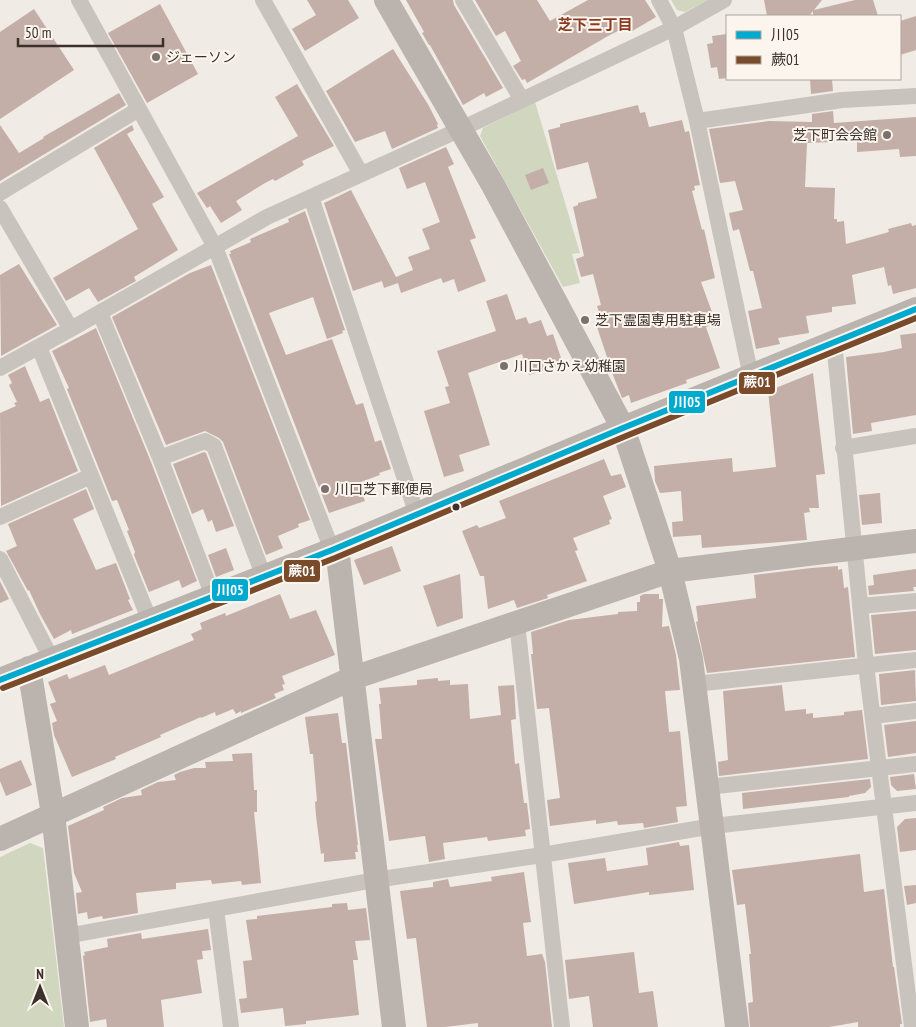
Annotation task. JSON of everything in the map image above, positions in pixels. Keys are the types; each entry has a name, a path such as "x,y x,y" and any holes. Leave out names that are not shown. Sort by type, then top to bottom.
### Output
{"street":[{"path":"79,0 215,246 334,549 353,678 375,880 394,1027"},
{"path":"263,0 361,174"},
{"path":"386,0 493,185 623,428 670,571 691,659 737,1027"},
{"path":"463,0 522,100"},
{"path":"659,0 674,28 697,121 751,377"},
{"path":"0,368 267,217 461,130 674,28 724,0"},
{"path":"697,121 842,100 916,96"},
{"path":"0,193 139,109"},
{"path":"311,197 417,515"},
{"path":"0,208 71,329"},
{"path":"0,680 334,549 623,428 916,309"},
{"path":"100,313 160,458 213,596"},
{"path":"834,342 866,665 912,1027"},
{"path":"39,347 150,621"},
{"path":"843,448 916,436"},
{"path":"160,458 205,441 214,446 264,577"},
{"path":"0,517 91,476"},
{"path":"0,839 353,678 670,571 916,541"},
{"path":"0,559 52,660"},
{"path":"860,606 916,601"},
{"path":"517,623 562,1027"},
{"path":"694,684 916,660"},
{"path":"29,668 52,814 76,1027"},
{"path":"873,716 916,711"},
{"path":"708,787 916,764"},
{"path":"66,936 375,880 542,855 713,826 916,803"},
{"path":"216,909 231,1027"}],"green space":[{"path":"671,0 708,0 685,12 677,10"},
{"path":"535,102 580,253 572,254 580,283 563,287 480,136 483,128"},
{"path":"30,843 43,848 64,1027 0,1027 0,857"}],"building":[{"path":"307,0 348,0 359,18 305,51 292,29 316,15"},
{"path":"406,0 453,0 454,5 503,88 486,97 484,93 463,105 422,33 424,32"},
{"path":"475,0 537,0 550,21 588,0 645,0 656,17 629,33 626,27 608,36 527,83 525,79 522,80 513,66 521,61 505,31 496,36"},
{"path":"764,0 822,0 814,10 855,0 873,0 878,15 813,15 813,11 810,15 767,15"},
{"path":"160,4 198,74 147,103 108,33"},
{"path":"34,9 74,70 0,119 0,32"},
{"path":"916,16 916,50 901,55 901,21"},
{"path":"726,34 726,78 719,79 717,67 711,68 707,44 713,43 712,36"},
{"path":"393,49 429,106 438,124 438,128 392,149 385,131 355,142 326,91"},
{"path":"810,80 832,80 833,91 811,94"},
{"path":"297,84 334,146 302,161 304,165 275,181 273,179 265,183 236,201 242,210 221,223 210,206 207,208 197,193 298,136 275,97"},
{"path":"119,93 126,105 0,181 0,125 19,153"},
{"path":"638,105 640,113 645,112 649,127 682,120 685,132 689,131 700,185 694,186 695,190 692,191 702,230 704,229 715,278 701,282 716,323 706,327 720,368 686,380 687,383 631,403 629,395 622,398 607,360 596,324 602,322 597,306 601,305 593,274 581,277 576,259 584,256 573,207 578,205 578,203 597,198 588,162 557,170 548,130 560,127 560,124"},
{"path":"833,111 834,123 916,117 916,156 900,157 899,149 857,152 857,141 807,143 805,187 835,188 834,219 837,219 837,222 844,221 846,244 889,232 888,229 911,223 912,226 916,225 916,288 893,294 891,285 888,286 884,267 852,275 856,304 832,307 832,312 806,316 809,333 778,338 780,344 756,349 748,311 762,308 753,271 750,271 739,229 733,231 729,213 743,210 735,181 720,183 709,129 769,121 812,122 812,114"},
{"path":"132,125 134,130 127,134 164,197 152,204 178,250 134,277 136,281 98,302 89,288 66,301 53,278 138,229 94,148"},
{"path":"446,147 454,164 448,167 476,238 470,240 486,281 458,292 454,279 443,283 441,278 401,293 398,283 384,288 382,281 353,291 324,203 351,190 396,277 413,270 408,257 430,249 422,229 440,222 425,182 407,189 399,168"},
{"path":"543,168 549,183 531,190 525,175"},
{"path":"305,211 345,330 342,331 343,333 327,339 313,297 269,313 286,355 332,339 356,405 363,403 375,442 381,440 391,469 358,483 365,501 329,513 229,254 231,254 230,251 251,242 250,239 289,222 288,219"},
{"path":"19,264 57,325 1,356 0,275"},
{"path":"211,265 310,520 298,524 299,527 278,536 283,548 266,555 223,442 205,431 166,445 112,317 190,273"},
{"path":"507,294 516,320 526,317 529,324 541,320 547,336 553,334 563,364 529,375 522,354 468,373 490,445 459,455 464,471 444,477 424,411 450,403 445,387 449,386 437,351 496,331 486,301"},
{"path":"96,328 197,581 182,588 179,580 149,592 134,555 135,552 127,531 129,530 117,500 112,501 67,389 69,388 52,351"},
{"path":"916,333 916,415 871,423 872,431 853,434 846,357 902,348 900,335"},
{"path":"25,366 40,402 49,398 78,471 1,506 0,413 16,406 14,403 17,402 9,385 12,383 8,375"},
{"path":"813,373 825,474 816,475 819,508 809,508 810,512 804,513 807,540 702,548 701,535 673,537 672,522 683,521 681,491 660,493 655,481 654,466 732,458 733,472 776,467 768,391"},
{"path":"204,452 234,526 216,532 212,520 208,522 203,509 192,514 173,464"},
{"path":"604,459 611,476 621,474 626,487 603,496 612,519 609,520 610,524 573,538 578,550 575,551 587,581 547,595 548,598 517,608 514,600 488,609 484,576 480,576 462,531 477,525 479,528 506,518 499,501"},
{"path":"86,489 94,509 73,519 96,570 116,563 133,610 72,634 71,630 54,639 29,590 6,551 17,546 8,524"},
{"path":"880,493 882,523 862,525 859,495"},
{"path":"392,546 401,571 364,585 354,560"},
{"path":"226,548 234,570 216,577 208,555"},
{"path":"838,566 838,570 842,569 844,588 848,587 855,657 707,673 696,622 698,621 696,606 756,598 754,575"},
{"path":"916,569 916,587 913,587 914,591 869,595 868,586 874,585 873,575"},
{"path":"460,574 463,618 437,627 423,586"},
{"path":"0,581 9,599 0,603"},
{"path":"280,594 290,619 316,610 335,655 282,676 285,684 282,685 284,690 274,694 276,698 241,713 241,711 236,714 233,709 216,716 215,712 201,717 115,757 116,759 72,777 54,735 52,723 57,721 50,704 56,702 48,682 67,674 69,679 105,665 109,675 194,640 191,634 202,629 200,623 225,613 226,616"},
{"path":"644,594 659,594 659,599 663,599 662,627 669,626 676,655 680,690 665,691 669,732 680,731 687,806 676,807 678,822 644,828 643,823 618,825 617,821 596,824 596,820 550,826 547,800 560,798 549,708 537,709 531,654 533,654 531,632 569,620 618,614 618,612 637,611 637,602 640,602 640,596"},
{"path":"916,611 916,650 875,654 871,615"},
{"path":"915,670 916,701 881,705 879,674"},
{"path":"438,678 438,681 450,680 450,685 468,684 470,719 501,715 498,686 514,685 516,719 511,720 515,764 519,763 524,803 527,803 530,829 525,830 526,836 488,841 487,837 443,843 445,859 429,862 425,836 389,841 375,739 382,739 379,688 417,685 417,680"},
{"path":"782,685 785,711 806,709 806,714 813,713 813,718 844,715 844,712 862,710 868,759 719,776 718,762 728,760 723,691"},
{"path":"338,713 342,743 346,743 358,852 355,852 356,859 324,862 324,853 321,854 316,816 315,802 317,801 313,754 310,754 305,717"},
{"path":"916,721 916,753 888,757 884,725"},
{"path":"252,753 254,790 257,790 257,812 254,812 261,883 242,885 241,881 212,884 211,880 176,883 176,889 136,893 138,913 103,919 102,916 88,919 87,912 78,914 76,893 82,892 74,873 68,826 104,810 103,807 122,798 142,795 141,790 158,782 176,780 174,775 180,772 194,768 206,768 205,762 233,761 232,754"},
{"path":"21,760 32,785 6,796 0,781 0,769"},
{"path":"914,774 916,789 897,791 891,785 890,777"},
{"path":"870,779 871,787 865,793 849,797 743,809 742,793"},
{"path":"916,818 916,850 900,852 897,827 905,819"},
{"path":"679,842 680,846 689,845 694,890 649,895 649,892 574,904 568,863 605,858 607,871 648,865 646,848"},
{"path":"860,854 864,892 884,889 902,1024 900,1024 900,1027 858,1027 858,1022 829,1027 750,1027 748,1003 753,1002 749,954 751,954 745,904 737,905 732,870"},
{"path":"524,872 531,922 523,923 527,956 542,954 545,962 552,1027 478,1027 478,1023 427,1027 416,938 407,939 400,891 433,887 433,882 448,879 450,887 492,881 491,877"},
{"path":"916,885 916,903 907,905 904,886"},
{"path":"347,903 348,910 366,908 370,940 355,941 358,960 353,960 359,1015 306,1021 306,1024 285,1026 283,1008 241,1013 239,999 247,998 243,961 252,960 246,920 257,919 257,916 332,907 332,904"},
{"path":"208,929 211,950 202,951 203,959 197,960 202,993 161,1000 164,1027 107,1027 106,1019 90,1022 84,952 108,947 107,939 141,933 142,939"},
{"path":"634,952 639,993 653,991 658,1027 593,1027 589,996 569,999 565,960"}],"transit line":[{"name":"川05","path":"0,680 332,550 623,428 916,309"},
{"name":"蕨01","path":"3,688 335,558 626,436 916,318"}],"place":[{"name":"ジェーソン","path":"156,57"},
{"name":"芝下町会会館","path":"887,135"},
{"name":"芝下霊園専用駐車場","path":"585,320"},
{"name":"川口さかえ幼稚園","path":"504,366"},
{"name":"川口芝下郵便局","path":"325,489"}],"district":[{"name":"芝下三丁目","path":"595,24"}]}
